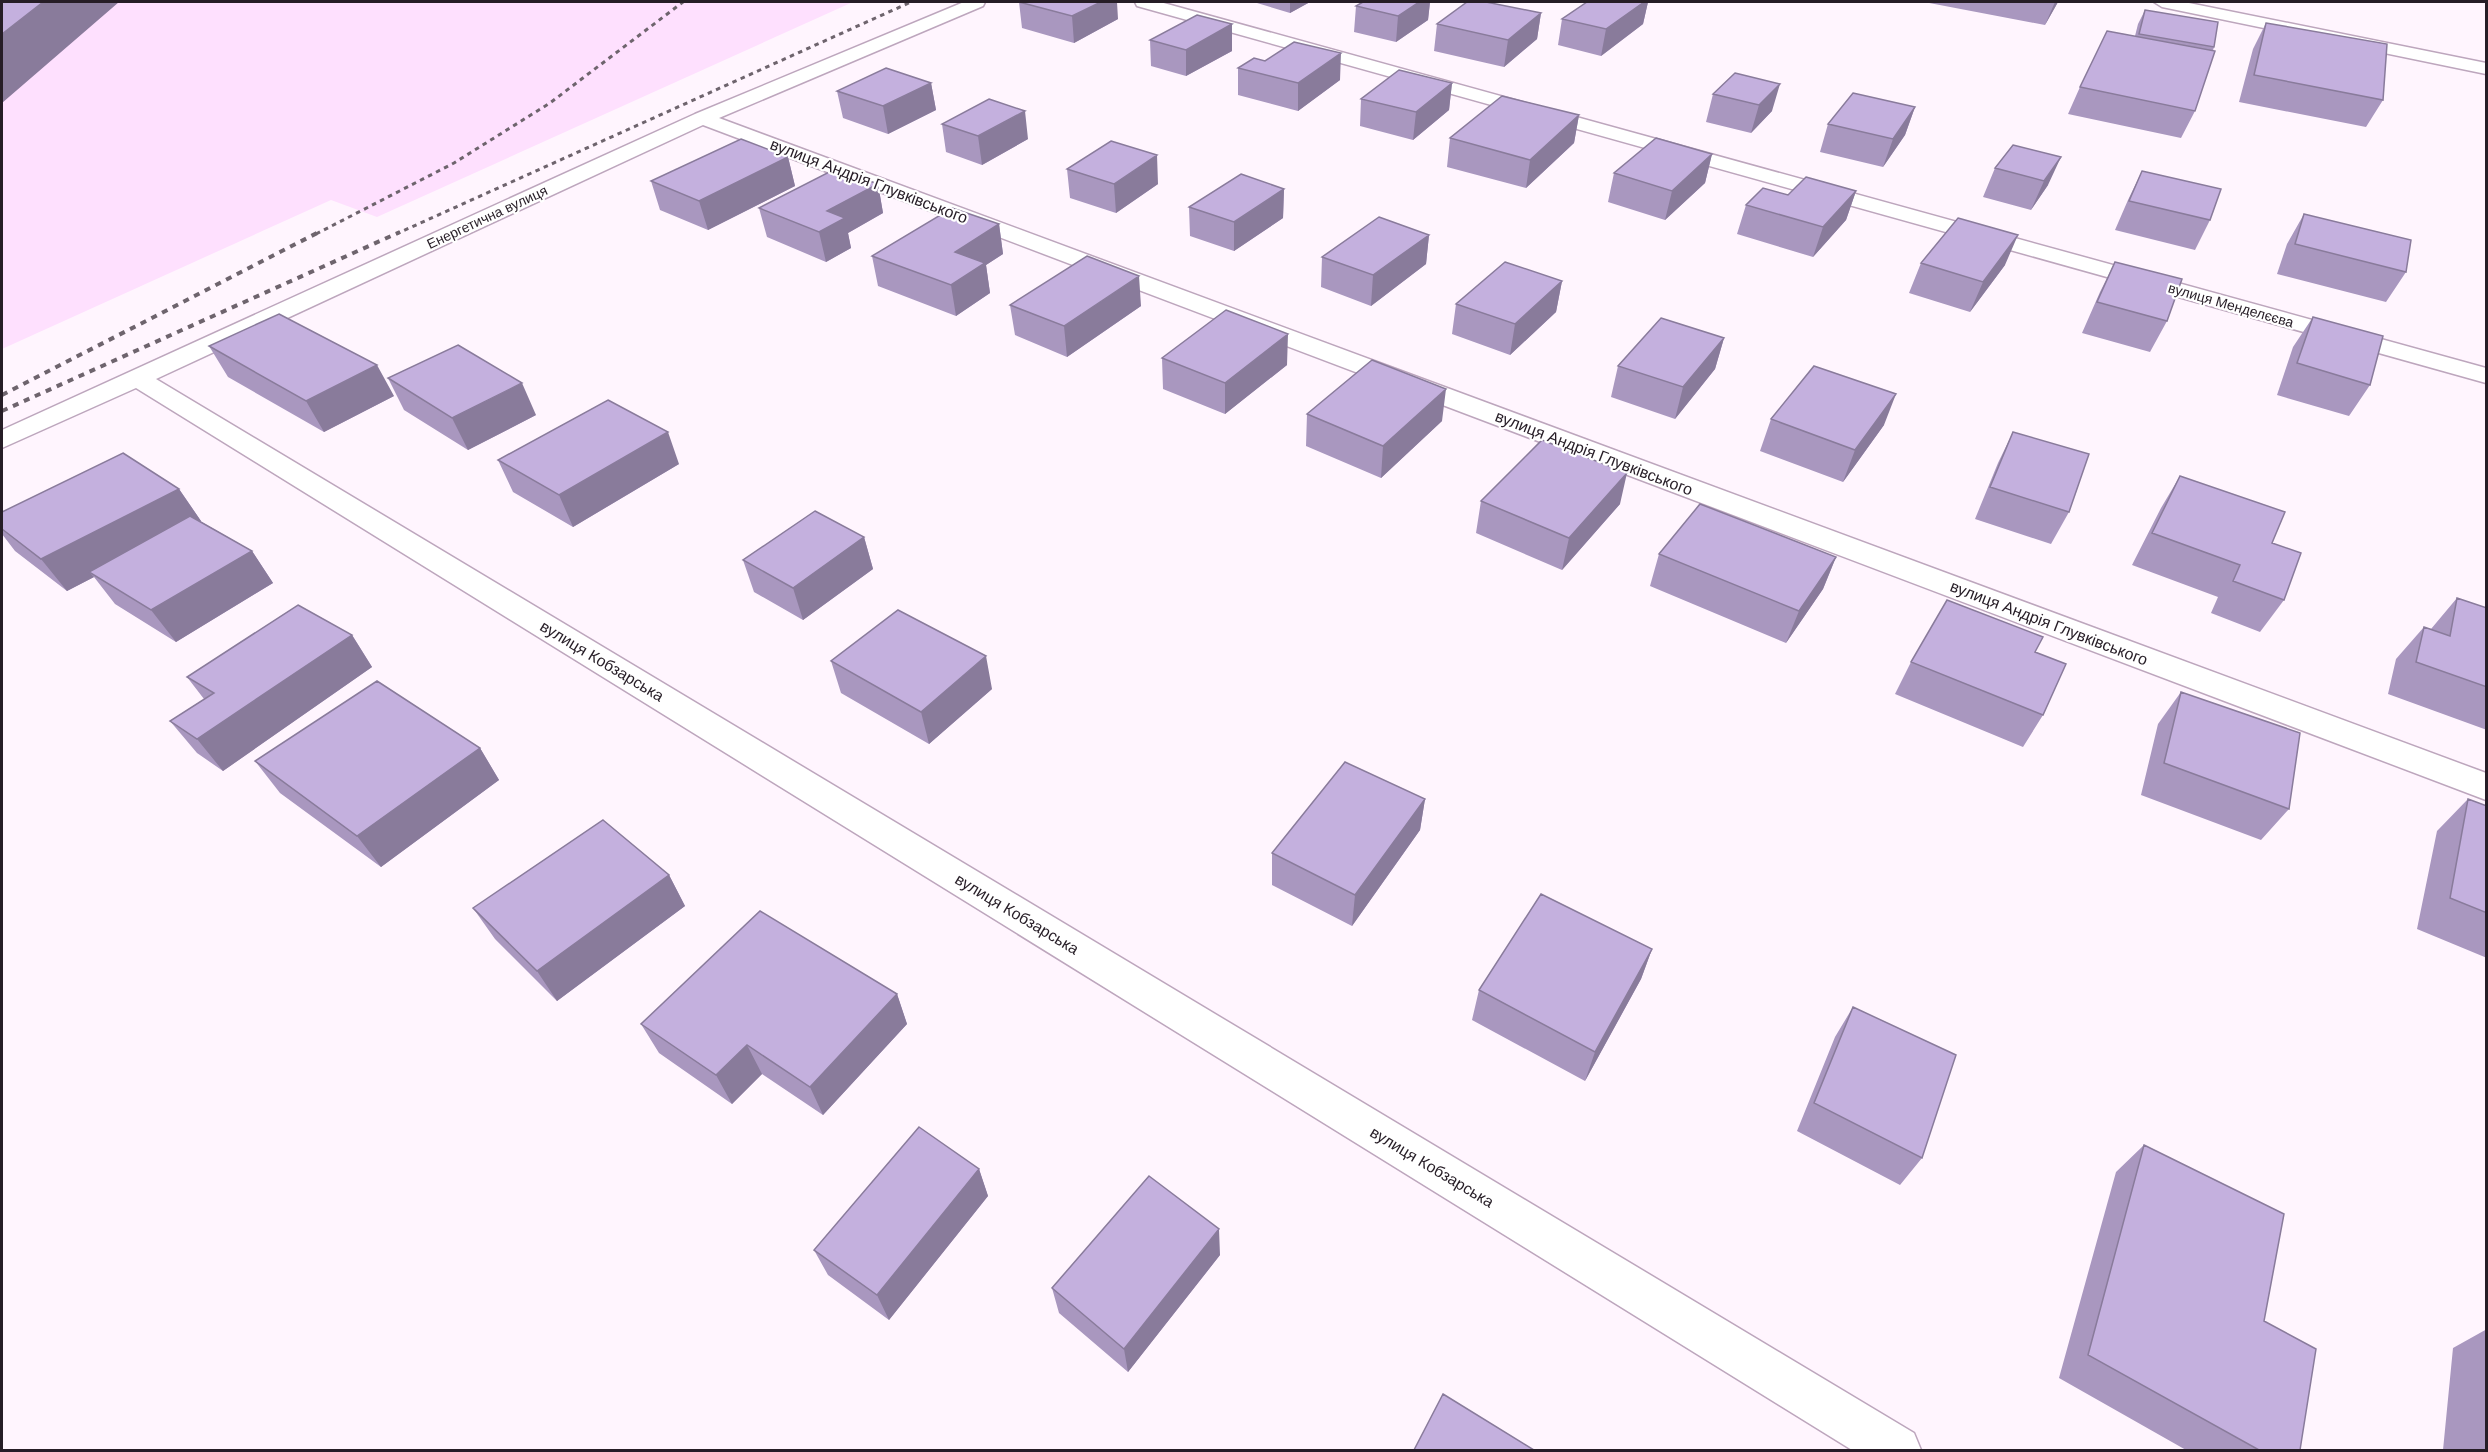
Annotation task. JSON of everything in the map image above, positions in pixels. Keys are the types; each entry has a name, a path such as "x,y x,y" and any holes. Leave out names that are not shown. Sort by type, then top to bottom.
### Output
{"street":[{"name":"Енергетична вулиця","path":"2,440 702,118 977,2"},
{"name":"вулиця Менделєєва","path":"1143,2 2487,376"},
{"path":"2162,2 2487,69"},
{"name":"вулиця Андрія Глувківського","path":"702,118 2487,787"},
{"name":"вулиця Кобзарська","path":"137,378 1897,1450"}],"shaded area":[{"path":"2,2 853,2 377,217 331,200 2,349"}],"building":[{"path":"2,2 43,2 2,34"},
{"path":"1019,2 1101,2 1072,16"},
{"path":"1363,2 1419,2 1398,16 1356,6"},
{"path":"1467,2 1486,2 1541,13 1508,40 1437,24"},
{"path":"1587,2 1644,2 1606,29 1562,19"},
{"path":"2145,10 2218,22 2214,47 2139,34"},
{"path":"1197,15 1232,24 1186,50 1150,40"},
{"path":"2266,23 2387,44 2383,100 2254,75"},
{"path":"2107,31 2215,51 2195,111 2080,87"},
{"path":"1294,42 1341,53 1298,83 1238,68 1254,58 1265,61"},
{"path":"886,68 931,83 883,106 837,91"},
{"path":"1399,70 1452,83 1416,112 1361,99"},
{"path":"1735,73 1780,84 1759,105 1713,94"},
{"path":"1853,93 1915,107 1893,139 1828,124"},
{"path":"1502,96 1579,115 1530,160 1450,138"},
{"path":"989,99 1025,111 978,136 942,124"},
{"path":"1656,138 1712,154 1672,191 1614,173"},
{"path":"741,139 788,157 699,201 651,181"},
{"path":"1111,141 1157,155 1114,184 1067,169"},
{"path":"2013,145 2061,157 2044,181 1995,168"},
{"path":"835,169 878,184 827,211 845,218 819,232 759,208"},
{"path":"2142,171 2221,189 2210,220 2129,201"},
{"path":"1241,174 1284,189 1234,222 1189,207"},
{"path":"1806,177 1856,191 1823,227 1746,205 1763,188 1788,195"},
{"path":"952,208 999,224 955,252 985,263 951,285 872,256"},
{"path":"2304,214 2411,240 2406,272 2295,244"},
{"path":"1379,217 1429,235 1373,275 1322,257"},
{"path":"1958,218 2018,235 1983,282 1921,263"},
{"path":"1087,256 1139,276 1064,326 1010,305"},
{"path":"1505,262 1562,281 1515,324 1456,304"},
{"path":"2115,262 2182,279 2167,321 2097,302"},
{"path":"1226,310 1288,334 1225,383 1162,358"},
{"path":"279,314 377,365 306,401 209,346"},
{"path":"2313,317 2383,336 2370,385 2297,363"},
{"path":"1661,318 1724,338 1683,387 1618,366"},
{"path":"458,345 522,383 452,418 388,378"},
{"path":"1372,360 1446,389 1383,446 1307,414"},
{"path":"1814,366 1896,394 1855,450 1771,419"},
{"path":"608,400 668,432 559,495 498,460"},
{"path":"2013,432 2089,454 2069,512 1990,487"},
{"path":"1542,440 1627,473 1569,538 1481,501"},
{"path":"123,453 179,489 41,559 2,529 2,512"},
{"path":"2180,476 2285,512 2272,543 2301,553 2284,600 2233,581 2240,565 2152,533"},
{"path":"1700,504 1836,557 1799,611 1659,554"},
{"path":"815,511 864,537 793,588 743,560"},
{"path":"190,516 252,551 151,610 89,572"},
{"path":"2457,598 2487,608 2487,687 2416,662 2424,627 2450,636"},
{"path":"1947,600 2043,637 2035,652 2066,664 2043,715 1911,662"},
{"path":"298,605 352,635 197,739 170,721 214,693 187,677"},
{"path":"898,610 986,656 921,712 831,661"},
{"path":"377,681 480,748 357,836 255,761"},
{"path":"2181,692 2300,733 2289,809 2164,763"},
{"path":"1345,762 1425,799 1355,895 1272,853"},
{"path":"2468,799 2487,806 2487,913 2450,898"},
{"path":"603,820 669,875 537,971 473,908"},
{"path":"1541,894 1652,949 1595,1052 1479,990"},
{"path":"760,911 897,994 810,1087 747,1045 716,1075 641,1024"},
{"path":"1853,1007 1956,1055 1922,1158 1814,1103"},
{"path":"919,1127 979,1169 877,1295 814,1250"},
{"path":"2144,1145 2284,1214 2264,1321 2316,1349 2300,1450 2259,1450 2088,1355"},
{"path":"1149,1176 1219,1229 1124,1349 1052,1288"},
{"path":"1443,1394 1534,1450 1414,1450"}],"railway":[{"path":"316,234 454,163 550,103 683,2"},
{"path":"396,234 911,2"},
{"path":"2,395 319,232"},
{"path":"2,411 400,232"}]}
